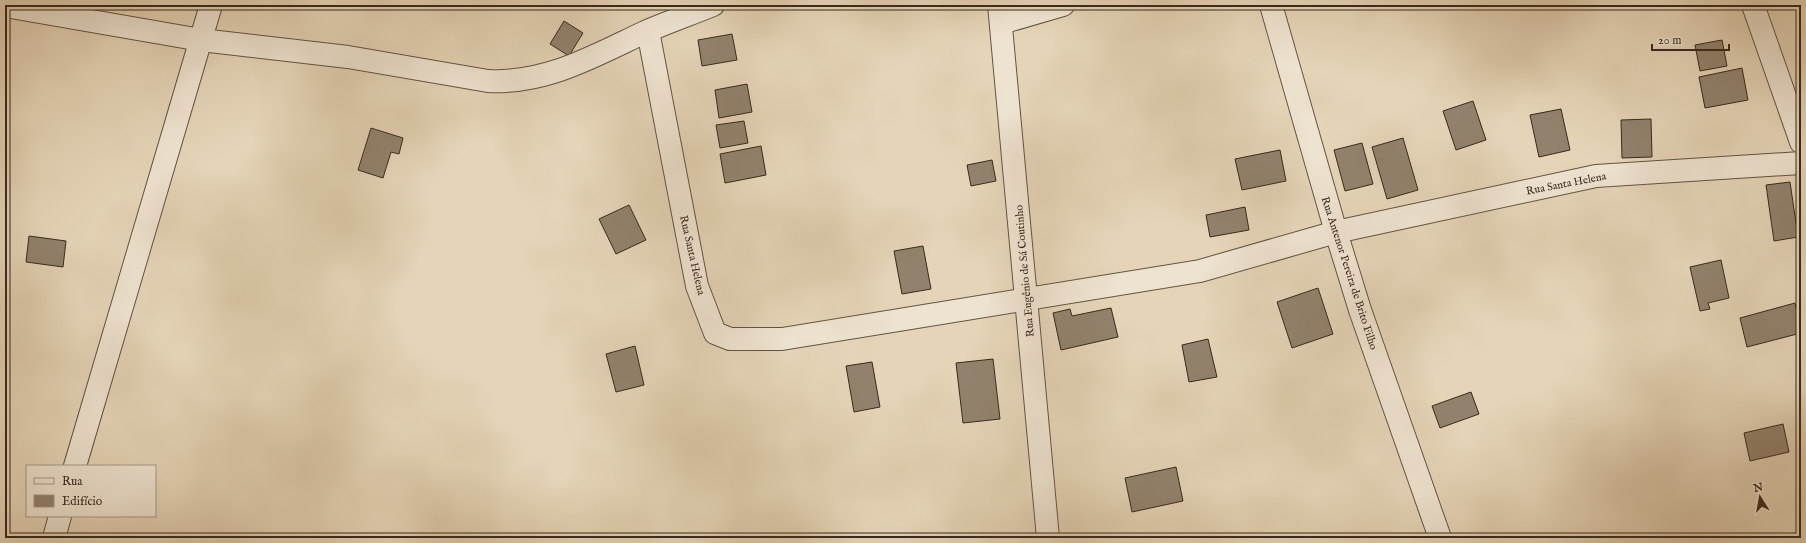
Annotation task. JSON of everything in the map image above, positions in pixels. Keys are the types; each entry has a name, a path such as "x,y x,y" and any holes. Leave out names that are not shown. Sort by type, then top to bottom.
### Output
{"street":[{"path":"75,465 211,5"},
{"path":"5,6 201,40 348,57 488,81 508,82 563,70 648,31 713,5"},
{"path":"1000,14 1063,5"},
{"name":"Rua Antenor Pereira de Brito Filho","path":"1271,5 1360,310 1440,538"},
{"path":"1753,5 1801,142"},
{"name":"Rua Eugênio de Sá Coutinho","path":"1000,14 1048,538"},
{"name":"Rua Santa Helena","path":"648,31 697,286 715,333 730,339 782,339 1200,271 1336,232 1596,176 1801,163"},
{"path":"54,538 60,517"}],"building":[{"path":"564,21 583,33 569,56 550,44"},
{"path":"732,34 737,60 702,66 698,40"},
{"path":"1722,40 1727,66 1700,71 1695,45"},
{"path":"1742,68 1748,100 1705,108 1699,77"},
{"path":"747,84 752,112 719,118 715,90"},
{"path":"1473,101 1486,140 1456,150 1443,111"},
{"path":"1561,109 1570,150 1539,157 1530,115"},
{"path":"1651,119 1652,157 1622,158 1621,120"},
{"path":"744,121 748,143 720,148 716,125"},
{"path":"371,128 403,138 399,154 391,152 383,178 358,170"},
{"path":"1403,138 1418,190 1387,199 1372,147"},
{"path":"1362,143 1373,184 1345,191 1334,150"},
{"path":"761,146 766,175 725,183 720,154"},
{"path":"1280,150 1286,181 1242,190 1235,159"},
{"path":"992,160 996,181 971,186 967,165"},
{"path":"1790,182 1798,237 1774,241 1766,185"},
{"path":"629,205 646,240 616,254 599,219"},
{"path":"1245,207 1249,230 1210,237 1206,215"},
{"path":"29,236 66,241 63,267 26,262"},
{"path":"923,246 931,289 902,294 894,251"},
{"path":"1721,260 1729,298 1708,303 1710,309 1700,311 1690,267"},
{"path":"1318,288 1333,334 1292,348 1277,302"},
{"path":"1795,303 1801,333 1747,347 1740,318"},
{"path":"1111,308 1118,337 1061,350 1053,313 1070,309 1072,316"},
{"path":"1208,339 1217,377 1189,382 1182,345"},
{"path":"635,346 644,385 616,392 606,354"},
{"path":"993,359 1000,419 963,423 956,363"},
{"path":"872,362 880,407 854,412 846,366"},
{"path":"1471,392 1479,414 1440,428 1432,406"},
{"path":"1783,424 1789,452 1750,461 1744,433"},
{"path":"1176,467 1183,501 1132,512 1125,478"}]}
